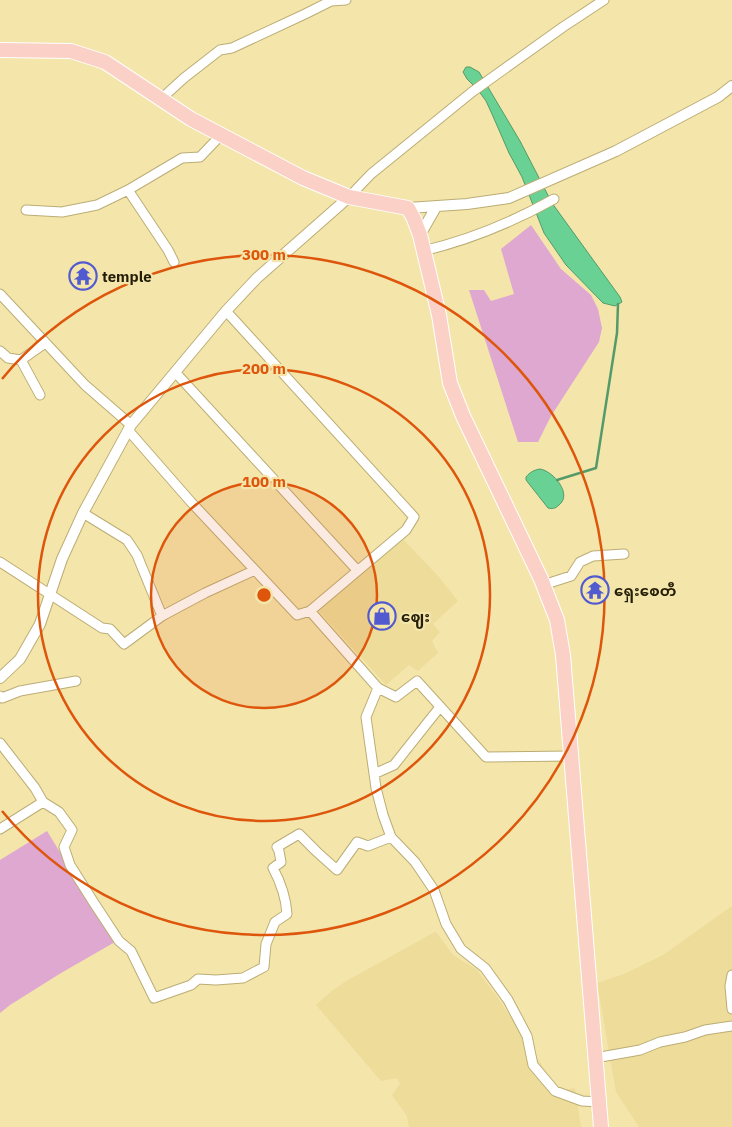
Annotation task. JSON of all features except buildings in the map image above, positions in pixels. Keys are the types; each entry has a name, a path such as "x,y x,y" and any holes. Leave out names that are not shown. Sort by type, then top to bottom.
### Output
{"highway":[{"path":"0,50 71,51 105,62 191,119 303,178 349,196 408,208 420,235 439,315 450,384 463,416 543,585 557,620 563,655 601,1127"}],"street":[{"path":"161,99 220,50 232,48 331,1 346,0"},
{"path":"0,678 20,659 40,624 62,560 83,513 130,428 226,310 257,278 371,174 472,92 604,0"},
{"path":"408,208 467,204 509,198 520,194 616,151 718,97 732,86"},
{"path":"26,210 62,212 97,205 128,190 182,158 200,157 221,135"},
{"path":"128,190 174,262"},
{"path":"423,251 452,244 529,214 554,200"},
{"path":"420,235 436,207"},
{"path":"0,294 85,385 130,428 191,502 297,615 310,611 406,530 414,517 226,310"},
{"path":"0,351 8,358 21,360 46,343"},
{"path":"21,360 40,395"},
{"path":"175,372 358,570"},
{"path":"83,513 127,540 136,555 162,616"},
{"path":"543,585 570,576 580,562 593,556 624,554"},
{"path":"0,562 102,628 110,629 124,644 162,616 205,592 255,570"},
{"path":"310,611 378,688 396,696 417,680 486,758 571,756"},
{"path":"0,696 2,698 20,690 76,681"},
{"path":"378,688 366,717 376,788 391,836 415,862 434,890 446,924 461,949 485,968 508,1000 527,1036 533,1066 555,1090 582,1101 599,1102"},
{"path":"374,774 394,765 440,707"},
{"path":"0,743 35,788 43,802 59,812 72,830 64,847 70,865 119,941 131,951 154,998 190,985 198,979 243,978 264,967 266,944 275,922 287,914 286,899 274,868 281,862 280,852 277,847 299,834 316,852 338,870 358,842 368,846 391,836"},
{"path":"0,829 43,802"},
{"path":"732,976 730,986 732,1008"},
{"path":"596,1058 640,1050 660,1042 685,1037 705,1030 732,1026"}],"shaded area":[{"path":"466,67 479,72 520,141 552,203 622,302 615,306 603,303 566,265 544,233 522,177 486,101 463,72"},
{"path":"531,225 561,269 591,295 598,309 602,328 599,342 551,416 538,442 518,442 469,290 484,290 491,301 514,294 501,249"},
{"path":"540,469 555,478 563,489 563,500 555,508 548,508 526,480 526,477 531,473"},
{"name":"ဈေး","path":"403,539 439,577 458,601 433,624 440,632 432,641 438,653 418,671 409,665 386,685 317,609"},
{"path":"47,831 115,942 61,973 0,1013 0,860"},
{"path":"732,906 732,1127 639,1127 616,1092 597,983 624,974 663,955"},
{"path":"435,932 453,955 476,969 480,974 559,1091 575,1088 581,1127 409,1127 407,1116 392,1095 400,1084 397,1078 381,1081 316,1005 348,980"}],"waterway":[{"path":"557,480 596,468 617,333 618,304"}],"place":[{"name":"temple","path":"83,276"},
{"name":"ရှေးစေတီ","path":"595,590"},
{"name":"ဈေး","path":"382,616"}]}
